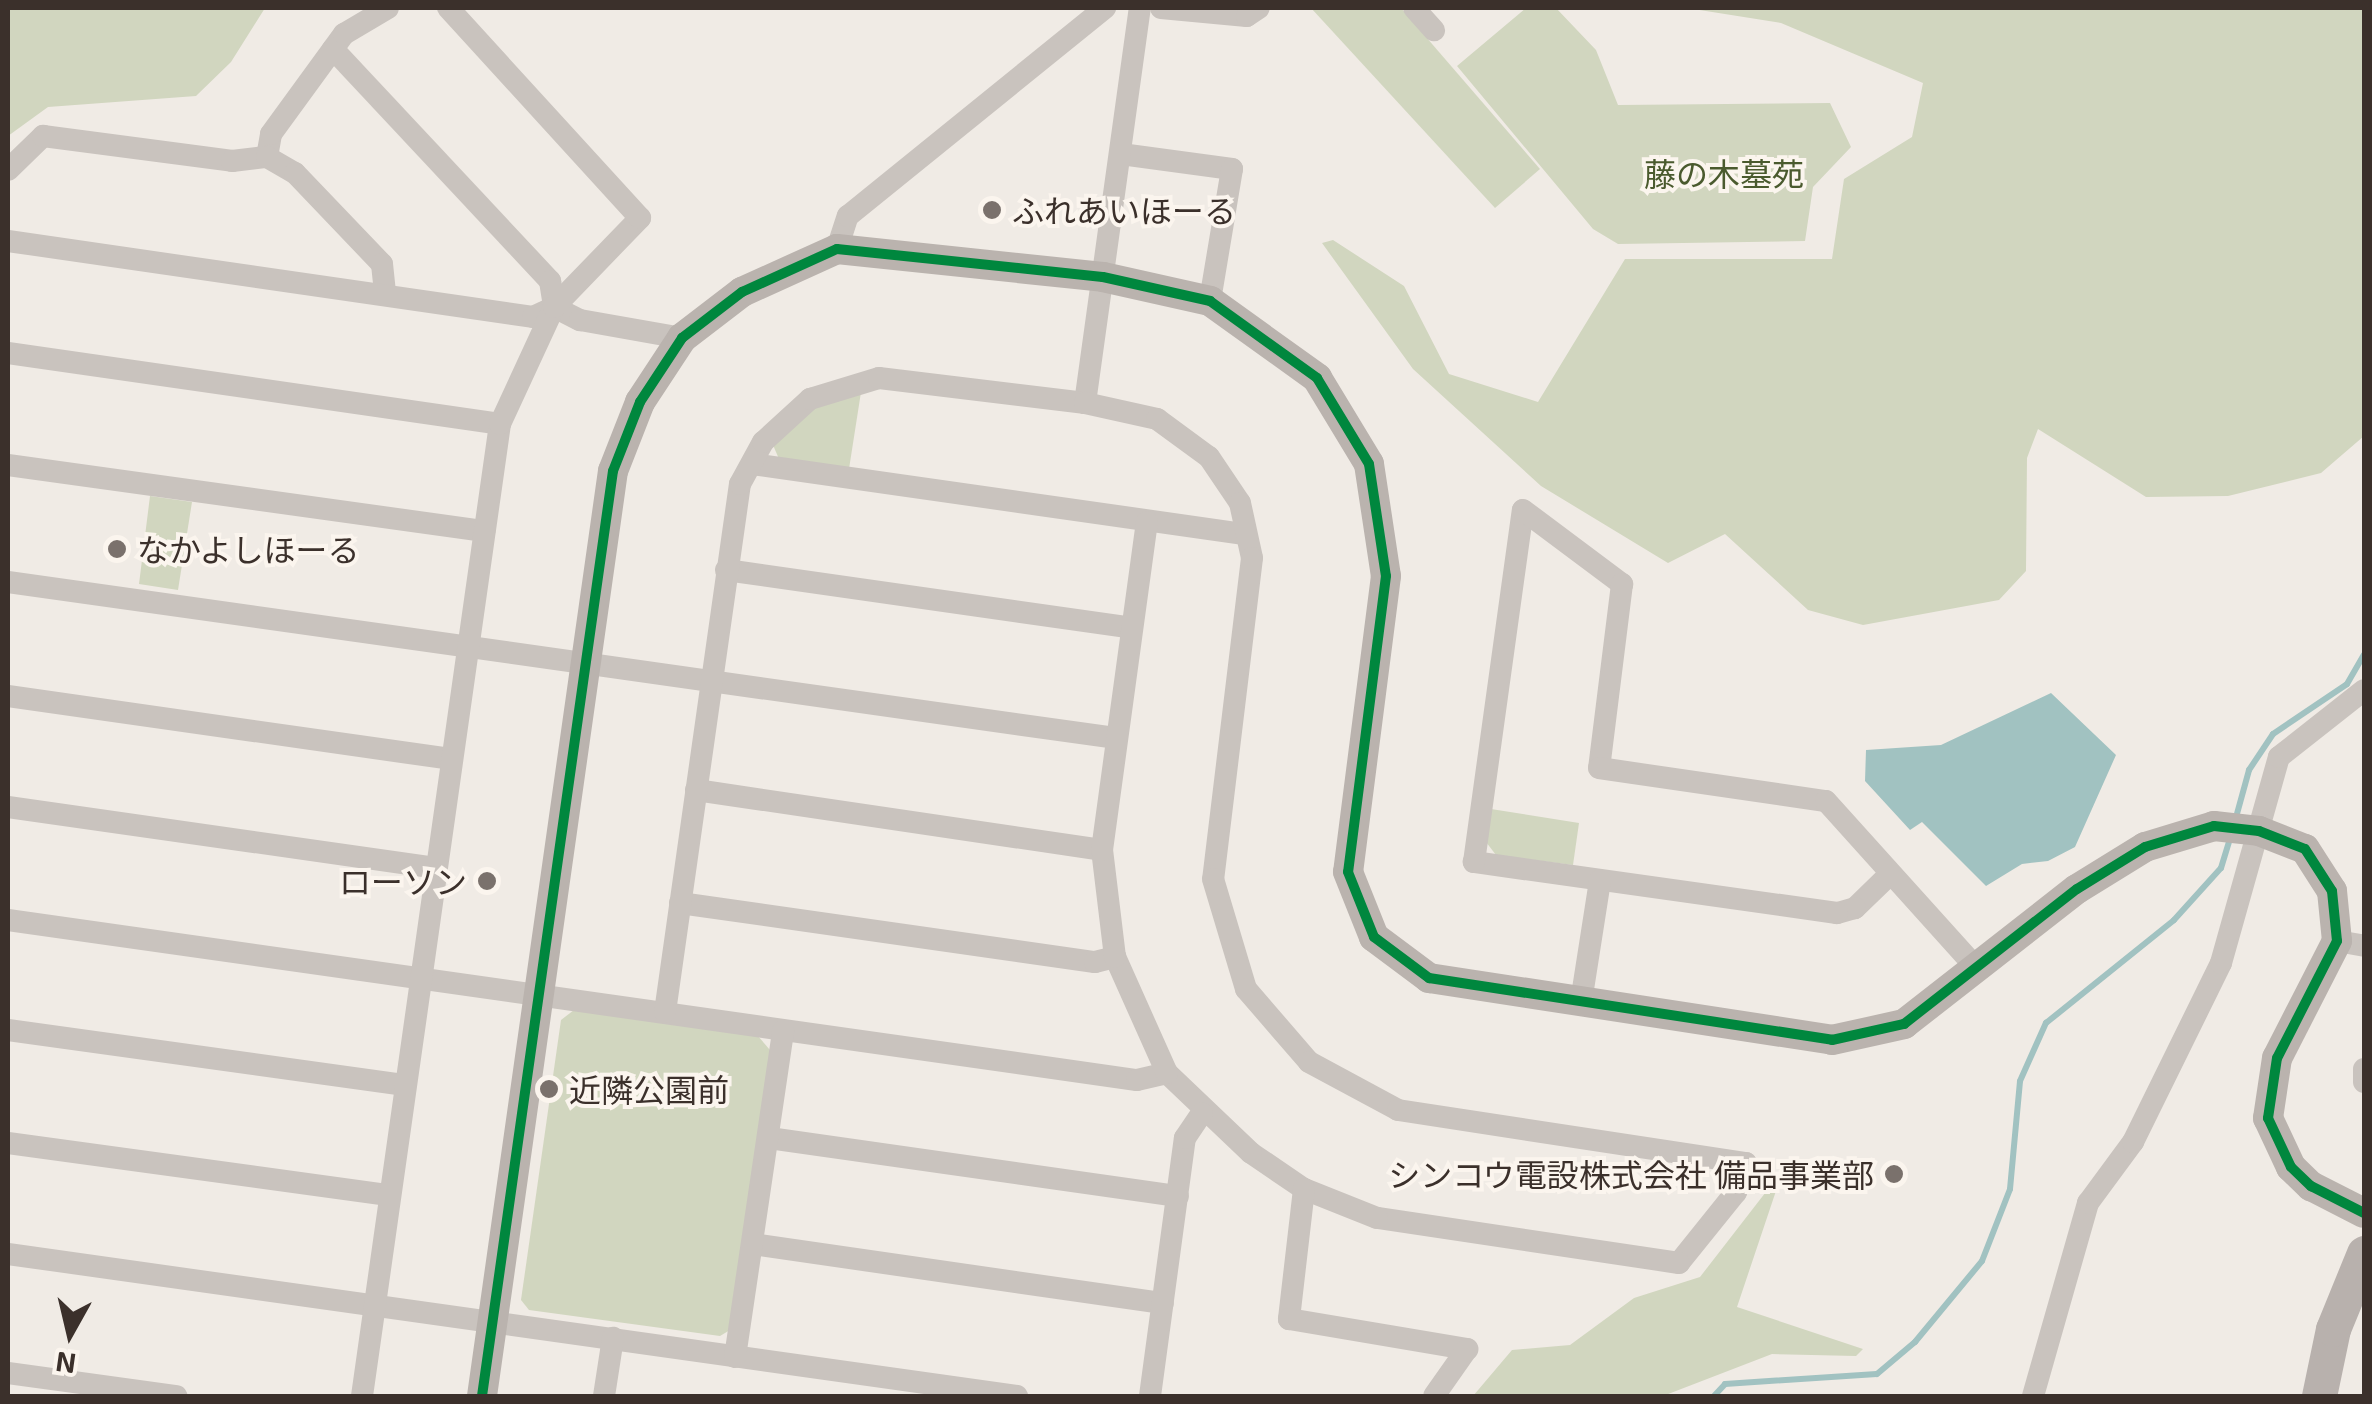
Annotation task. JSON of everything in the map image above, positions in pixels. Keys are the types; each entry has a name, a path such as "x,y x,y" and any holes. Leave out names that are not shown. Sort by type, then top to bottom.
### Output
{"main road":[{"path":"2319,1396 2333,1329 2364,1253"}],"street":[{"path":"267,158 271,134 344,34 388,8"},
{"path":"8,241 533,317 554,306 640,218 448,8"},
{"path":"838,249 848,216 1105,8"},
{"path":"1085,402 1140,8"},
{"path":"1161,8 1247,16 1259,8"},
{"path":"1414,8 1434,30"},
{"path":"333,49 550,281 554,306 500,424 362,1396"},
{"path":"8,170 43,136 232,161 267,158 295,172 382,264 385,296"},
{"path":"1121,154 1232,169 1210,301"},
{"path":"482,1396 613,472 640,402 682,338 742,292 838,249 1103,277 1210,301 1317,378 1369,464 1386,576 1348,872 1374,936 1429,978 1832,1040 1904,1024 1978,970 2077,888 2145,847 2214,826 2252,830 2304,849 2332,891 2351,944 2277,1058 2268,1118 2290,1167 2310,1186 2364,1213"},
{"path":"554,306 580,320 682,338"},
{"path":"8,353 500,424"},
{"path":"665,1012 709,680 740,484 763,442 810,399 879,378 1085,402 1157,419 1209,458 1240,504 1252,558 1213,879 1246,989 1308,1062 1398,1110 1746,1163 1736,1192 1680,1262 1378,1218 1304,1189 1202,1112 1168,1073 1115,956 1102,850 1147,522"},
{"path":"752,464 1246,534"},
{"path":"8,465 484,532"},
{"path":"1887,877 1855,908 1837,913 1474,862 1524,510 1622,584 1598,768 1826,801 1887,877 1978,970"},
{"path":"726,570 1131,628"},
{"path":"8,582 1115,738"},
{"path":"2033,1396 2088,1203 2133,1142 2221,964 2252,830 2279,757 2364,690"},
{"path":"8,696 451,759"},
{"path":"696,790 1102,850"},
{"path":"8,807 434,868"},
{"path":"1581,1002 1600,880"},
{"path":"680,902 1095,962 1115,956"},
{"path":"8,920 1137,1080 1168,1073"},
{"path":"8,1030 406,1085"},
{"path":"736,1357 783,1031"},
{"path":"2364,1069 2364,1082"},
{"path":"1150,1396 1185,1138 1202,1112"},
{"path":"770,1138 1178,1196"},
{"path":"8,1143 388,1195"},
{"path":"1304,1189 1289,1320 1466,1349 1434,1396"},
{"path":"752,1244 1163,1304"},
{"path":"8,1254 1017,1396"},
{"path":"604,1396 613,1338"},
{"path":"8,1373 176,1396"}],"green space":[{"path":"8,8 265,8 231,62 196,96 48,107 8,136"},
{"path":"1311,8 1401,8 1540,169 1495,208"},
{"name":"藤の木墓苑","path":"1526,8 1556,8 1596,50 1618,105 1830,103 1851,147 1813,187 1805,241 1618,244 1593,229 1457,66"},
{"path":"1687,8 2364,8 2364,436 2321,473 2228,496 2146,497 2038,429 2027,458 2026,571 1999,600 1863,625 1808,610 1725,534 1668,563 1541,486 1413,369 1322,243 1333,240 1404,286 1449,374 1538,402 1625,259 1832,259 1844,179 1912,137 1923,83 1781,23"},
{"path":"861,392 849,469 779,459 773,445 816,407"},
{"path":"150,496 192,502 178,590 139,584"},
{"path":"1491,809 1579,823 1573,865 1496,855 1486,842"},
{"path":"574,1010 758,1036 770,1050 730,1330 720,1336 529,1310 521,1300 561,1020"},
{"path":"1783,1170 1737,1307 1863,1349 1856,1356 1772,1354 1663,1396 1473,1396 1512,1350 1570,1345 1634,1298 1700,1277"}],"water":[{"path":"2051,693 2116,755 2075,847 2048,861 2022,864 1986,886 1922,822 1910,830 1865,781 1866,750 1941,745"}],"waterway":[{"path":"2235,821 2249,770 2273,734 2347,684 2364,655"},
{"path":"1714,1396 1725,1384 1877,1374 1915,1342 1982,1261 2010,1189 2020,1081 2046,1023 2174,920 2221,868 2230,838"}],"cycle path":[{"path":"482,1396 613,471 640,402 682,338 742,292 837,249 1103,277 1210,301 1317,378 1369,464 1386,576 1348,872 1374,937 1429,978 1832,1040 1904,1024 2077,889 2145,847 2214,826 2259,831 2305,849 2332,891 2337,941 2277,1058 2268,1118 2291,1167 2311,1186 2364,1213"}],"place":[{"name":"ふれあいほーる","path":"992,210"},
{"name":"なかよしほーる","path":"117,549"},
{"name":"ローソン","path":"487,881"},
{"name":"近隣公園前","path":"549,1089"},
{"name":"シンコウ電設株式会社 備品事業部","path":"1894,1174"}]}
